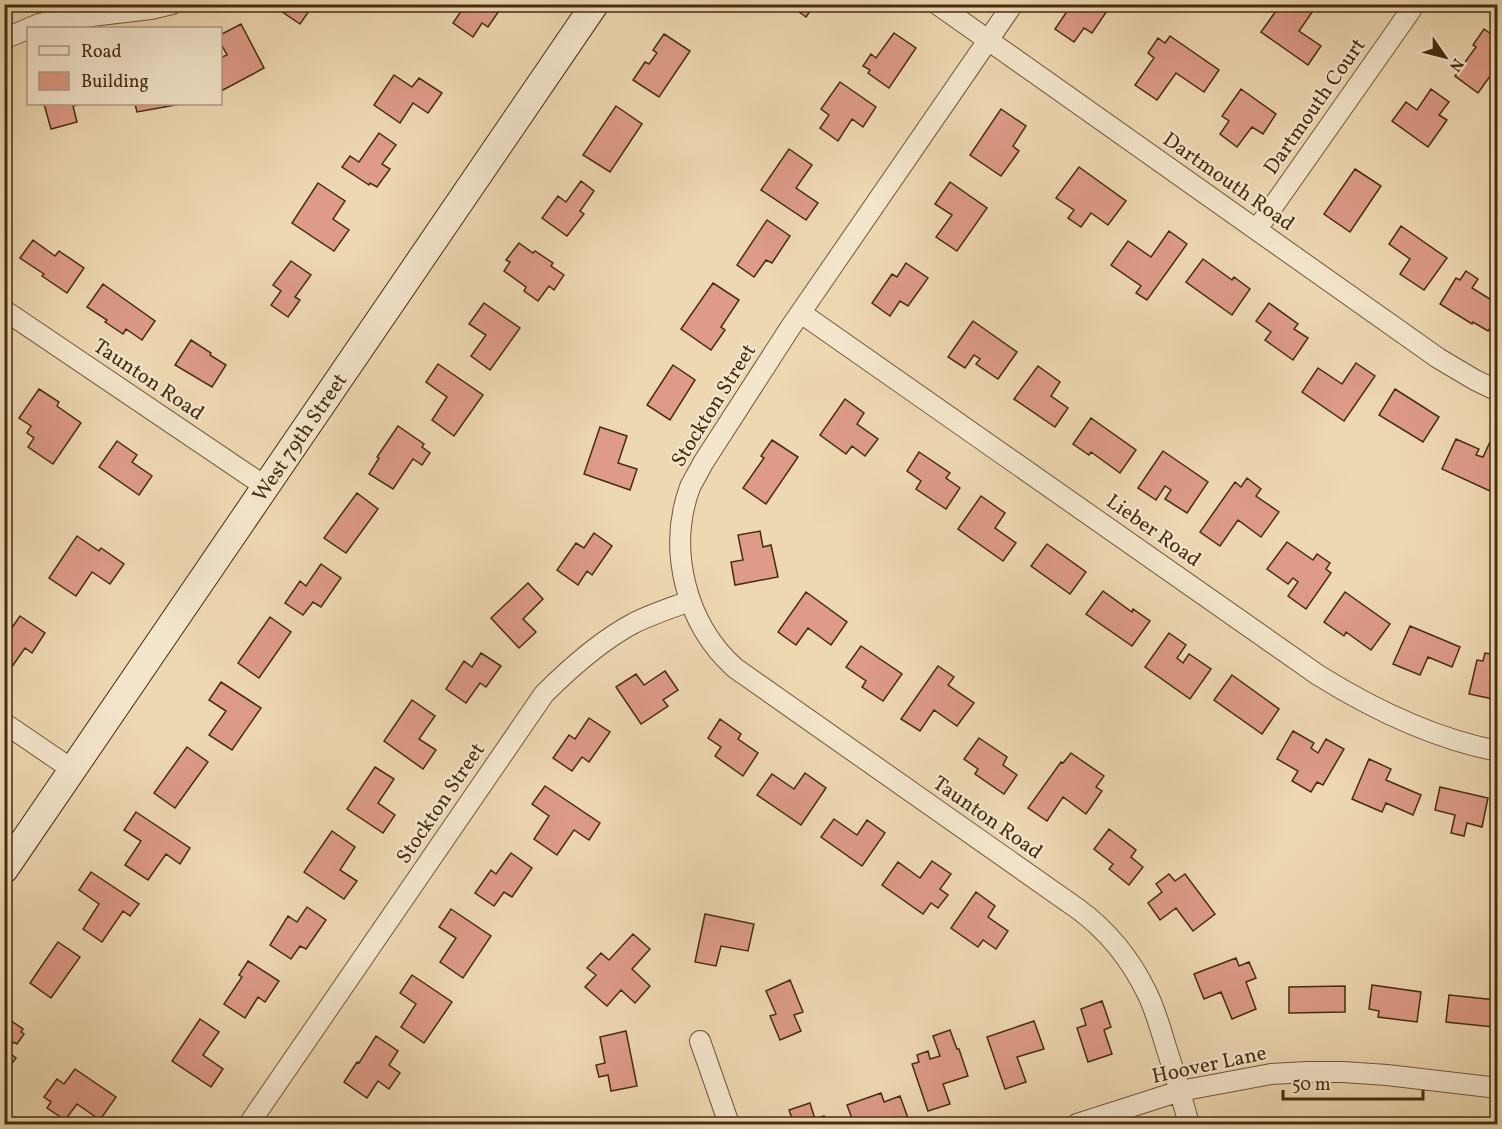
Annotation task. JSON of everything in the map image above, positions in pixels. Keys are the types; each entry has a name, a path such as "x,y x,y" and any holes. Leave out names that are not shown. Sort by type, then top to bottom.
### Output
{"main road":[{"name":"West 79th Street","path":"4,870 592,6"}],"street":[{"path":"30,27 172,4"},
{"name":"Dartmouth Road","path":"936,4 1438,358 1497,392"},
{"name":"Stockton Street","path":"249,1125 544,694 569,669 611,637 650,616 690,601 683,574 680,548 682,521 691,486 703,463 801,313 1013,4"},
{"name":"Dartmouth Court","path":"1257,230 1411,10"},
{"path":"4,39 27,28"},
{"name":"Taunton Road","path":"4,310 266,487"},
{"name":"Lieber Road","path":"801,313 1332,684 1401,719 1465,743 1497,751"},
{"name":"Taunton Road","path":"690,601 699,622 715,648 742,674 1078,909 1103,931 1121,950 1148,994 1189,1125"},
{"path":"4,723 73,770"},
{"path":"700,1041 729,1125"},
{"name":"Hoover Lane","path":"1077,1125 1180,1092 1271,1074 1307,1072 1387,1075 1497,1088"}],"building":[{"path":"281,4 314,4 300,24 278,9"},
{"path":"466,4 503,5 488,27 482,23 473,37 453,23"},
{"path":"788,4 815,4 806,17"},
{"path":"1072,4 1111,5 1092,33 1084,28 1074,42 1055,29"},
{"path":"1281,4 1310,4 1315,8 1299,31 1321,46 1308,65 1261,32"},
{"path":"241,24 264,68 223,90 222,57 227,55 222,46 222,34"},
{"path":"1484,29 1498,39 1498,65 1478,93 1455,76 1476,47 1473,45"},
{"path":"894,33 916,48 889,88 868,73 870,70 863,66 871,54 876,58"},
{"path":"664,34 690,51 659,97 633,80 645,62 649,64 657,53 653,50"},
{"path":"1170,36 1219,70 1204,92 1176,73 1157,100 1135,85 1154,58 1148,53 1158,38 1165,43"},
{"path":"394,75 412,87 419,78 442,93 428,113 413,103 400,123 374,105"},
{"path":"840,82 876,107 863,127 852,119 838,141 820,128 829,115 821,109"},
{"path":"1241,89 1276,114 1263,134 1252,127 1237,147 1220,134 1229,121 1222,116"},
{"path":"1431,89 1449,102 1439,115 1447,120 1428,147 1392,121 1406,102 1417,110"},
{"path":"44,105 76,105 73,106 77,122 51,129"},
{"path":"135,105 176,105 137,112"},
{"path":"616,106 642,124 610,172 583,155"},
{"path":"1001,109 1026,126 1013,146 1019,151 1001,176 970,155"},
{"path":"379,133 396,145 382,164 390,169 377,187 370,183 369,185 342,167 350,156 359,162"},
{"path":"789,149 812,165 796,188 818,203 806,220 761,190"},
{"path":"1079,167 1126,201 1108,225 1091,213 1081,227 1068,218 1074,210 1056,198"},
{"path":"1355,169 1381,186 1350,232 1324,214"},
{"path":"581,181 594,191 580,211 584,214 567,236 542,218 558,196 566,202"},
{"path":"950,182 987,208 957,251 936,237 952,215 935,204"},
{"path":"318,183 345,201 333,219 349,230 334,251 292,223"},
{"path":"767,220 790,236 772,263 766,260 754,277 737,265"},
{"path":"1401,226 1447,258 1424,290 1400,274 1410,259 1389,244"},
{"path":"1169,231 1187,244 1147,300 1136,293 1141,286 1111,265 1128,241 1151,257"},
{"path":"33,240 55,256 59,251 84,268 67,293 20,258"},
{"path":"519,243 553,263 551,266 564,275 554,290 549,286 538,301 524,291 526,287 504,271 510,262 506,260"},
{"path":"1203,259 1232,280 1234,277 1250,289 1232,315 1186,282"},
{"path":"291,261 311,275 295,297 300,300 288,317 271,305 281,291 273,285"},
{"path":"906,263 928,278 908,306 900,301 890,316 872,303 892,274 897,277"},
{"path":"1466,271 1478,279 1472,288 1498,304 1498,317 1488,331 1440,304 1456,278 1460,280"},
{"path":"713,283 739,300 721,327 725,330 711,350 681,329"},
{"path":"103,284 155,321 142,340 126,329 123,334 87,307"},
{"path":"484,303 520,328 490,370 471,356 486,335 469,324"},
{"path":"1269,303 1298,324 1294,329 1308,338 1293,360 1265,340 1271,332 1256,321"},
{"path":"973,321 1017,352 998,379 976,364 980,359 974,355 965,368 948,357"},
{"path":"191,340 226,365 212,387 175,365"},
{"path":"1356,363 1375,376 1344,421 1302,392 1318,368 1342,384"},
{"path":"438,364 483,395 454,436 432,420 447,397 426,382"},
{"path":"673,365 695,380 670,420 647,405"},
{"path":"1038,366 1060,382 1051,396 1068,408 1055,427 1014,399"},
{"path":"39,389 59,402 57,406 81,423 53,464 28,447 34,438 27,433 31,426 19,418"},
{"path":"1395,389 1439,417 1423,442 1379,415"},
{"path":"845,399 864,413 857,424 878,439 865,456 852,446 846,454 820,435"},
{"path":"1091,418 1136,450 1120,473 1091,452 1089,455 1073,444"},
{"path":"398,426 424,444 422,447 430,453 422,465 413,459 393,489 369,474 379,458 377,457"},
{"path":"600,427 627,436 618,463 637,469 630,490 584,474"},
{"path":"1456,439 1479,449 1476,455 1483,457 1490,442 1498,445 1498,475 1490,491 1442,469"},
{"path":"772,440 798,457 766,504 743,488 764,458 761,456"},
{"path":"117,441 137,455 132,462 152,476 139,495 99,467"},
{"path":"1163,451 1208,482 1187,513 1165,499 1171,490 1165,486 1156,500 1138,488"},
{"path":"919,452 950,473 946,478 960,488 946,509 916,489 921,481 907,471"},
{"path":"1247,478 1261,489 1256,496 1279,512 1261,537 1238,520 1220,546 1200,532 1235,482 1241,487"},
{"path":"357,493 378,509 346,553 324,538"},
{"path":"981,496 1005,513 995,528 1016,543 1003,561 958,529"},
{"path":"760,531 763,547 771,545 778,577 735,585 731,562 743,560 738,535"},
{"path":"594,533 612,546 592,575 587,571 578,585 557,570 576,543 584,548"},
{"path":"77,536 99,551 101,548 124,564 110,584 92,572 76,596 49,578"},
{"path":"1287,542 1313,560 1317,554 1330,563 1326,569 1331,573 1306,609 1288,596 1298,582 1293,578 1288,584 1267,569"},
{"path":"1047,544 1086,572 1070,594 1031,566"},
{"path":"321,564 341,578 321,607 313,602 303,615 285,603 300,581 306,586"},
{"path":"528,583 543,599 523,619 536,632 519,648 491,618"},
{"path":"1103,591 1132,612 1133,609 1150,621 1132,646 1086,614"},
{"path":"806,592 847,622 831,645 808,628 796,645 778,632"},
{"path":"1345,592 1390,624 1371,650 1346,632 1344,636 1324,622"},
{"path":"20,616 45,633 32,653 25,648 11,668 4,664 4,639"},
{"path":"270,617 291,632 259,678 238,663"},
{"path":"1410,626 1460,647 1452,667 1428,657 1420,675 1393,664"},
{"path":"1169,633 1186,645 1177,658 1183,663 1189,654 1211,669 1190,699 1145,667"},
{"path":"861,646 902,674 883,701 862,687 866,681 846,667"},
{"path":"481,653 501,666 486,687 480,683 466,703 446,689 464,661 472,667"},
{"path":"1485,653 1496,655 1494,667 1498,668 1498,700 1469,694 1477,660 1483,661"},
{"path":"938,666 954,677 948,685 974,703 957,726 934,710 920,731 901,719"},
{"path":"665,671 678,690 663,700 668,706 641,724 616,687 636,674 644,685"},
{"path":"1232,675 1279,709 1262,734 1214,700"},
{"path":"221,682 261,708 232,750 209,735 226,711 209,700"},
{"path":"412,700 435,716 419,739 436,750 423,769 384,741"},
{"path":"589,718 610,732 589,762 582,757 572,771 553,758 569,735 575,739"},
{"path":"720,719 741,734 738,739 758,753 743,776 715,756 721,747 708,738"},
{"path":"1293,731 1314,743 1311,748 1318,753 1326,739 1344,749 1323,785 1317,782 1311,792 1292,781 1298,771 1277,759"},
{"path":"979,738 1007,757 1003,765 1017,775 1004,794 975,774 978,769 964,759"},
{"path":"187,747 208,762 175,808 154,793"},
{"path":"1071,753 1104,776 1096,787 1102,791 1086,814 1063,797 1047,821 1028,808 1061,762 1063,763"},
{"path":"1369,759 1391,769 1386,780 1421,795 1413,815 1386,803 1382,812 1352,799"},
{"path":"375,767 394,779 378,803 395,815 383,833 347,809"},
{"path":"805,773 826,788 801,825 757,795 772,774 794,789"},
{"path":"545,786 600,823 589,840 574,830 557,855 534,839 549,816 532,804"},
{"path":"1440,787 1488,798 1482,827 1467,823 1464,836 1451,833 1455,815 1435,810"},
{"path":"136,812 190,848 180,864 166,854 148,880 125,865 141,841 124,830"},
{"path":"834,819 857,835 867,820 885,833 862,866 821,837"},
{"path":"1109,829 1136,850 1131,857 1143,867 1129,885 1109,869 1113,864 1094,849"},
{"path":"332,831 355,847 340,870 357,881 344,899 304,872"},
{"path":"511,853 532,868 512,897 504,892 494,906 475,893 491,870 496,874"},
{"path":"932,861 951,874 940,889 948,895 938,908 931,903 923,914 882,885 898,862 920,878"},
{"path":"91,872 139,904 130,916 123,911 102,942 83,929 99,904 79,890"},
{"path":"1169,874 1175,881 1185,874 1215,914 1193,931 1176,908 1160,920 1148,903 1162,892 1156,884"},
{"path":"976,892 995,906 988,917 1008,931 996,949 983,940 978,947 951,928"},
{"path":"307,907 326,920 306,949 300,946 291,959 270,945 288,916 297,922"},
{"path":"451,909 491,936 463,978 440,962 456,938 439,927"},
{"path":"705,914 754,924 748,951 721,946 716,966 695,962"},
{"path":"633,934 650,949 632,969 650,986 635,1003 621,990 607,1006 585,987 596,975 587,968 601,953 609,960"},
{"path":"58,942 80,957 51,998 30,983"},
{"path":"1236,958 1239,966 1249,962 1256,978 1246,982 1256,1009 1232,1019 1221,992 1204,999 1194,974"},
{"path":"248,961 279,981 265,1002 258,997 245,1018 224,1004 242,977 239,975"},
{"path":"412,975 452,1002 424,1043 401,1027 416,1004 400,993"},
{"path":"790,980 803,1012 794,1015 801,1031 780,1040 770,1016 776,1014 766,991"},
{"path":"1372,985 1421,992 1417,1022 1378,1017 1379,1011 1369,1009"},
{"path":"1345,986 1345,1012 1289,1013 1289,987"},
{"path":"1449,995 1496,1000 1493,1027 1446,1022"},
{"path":"1102,1001 1111,1027 1104,1030 1112,1054 1088,1062 1077,1028 1086,1025 1081,1009"},
{"path":"7,1018 23,1029 21,1032 24,1034 17,1044 13,1042 7,1051 16,1058 7,1070 4,1068 4,1021"},
{"path":"200,1019 219,1032 203,1055 223,1069 211,1087 172,1061"},
{"path":"1034,1021 1044,1049 1017,1057 1026,1082 1005,1089 987,1037"},
{"path":"950,1030 968,1076 943,1084 950,1104 928,1111 912,1064 919,1062 917,1055 928,1051 930,1059 940,1056 933,1036"},
{"path":"626,1031 637,1086 611,1091 608,1075 599,1077 596,1065 605,1063 600,1037"},
{"path":"376,1036 398,1051 389,1065 400,1073 389,1089 378,1081 367,1098 344,1082"},
{"path":"75,1069 116,1097 100,1120 77,1104 65,1120 47,1108 51,1102 44,1097 57,1079 64,1084"},
{"path":"881,1093 884,1102 900,1096 908,1118 889,1124 880,1124 879,1120 866,1124 854,1124 847,1105"},
{"path":"810,1103 815,1119 824,1116 827,1124 794,1124 789,1110"}]}
